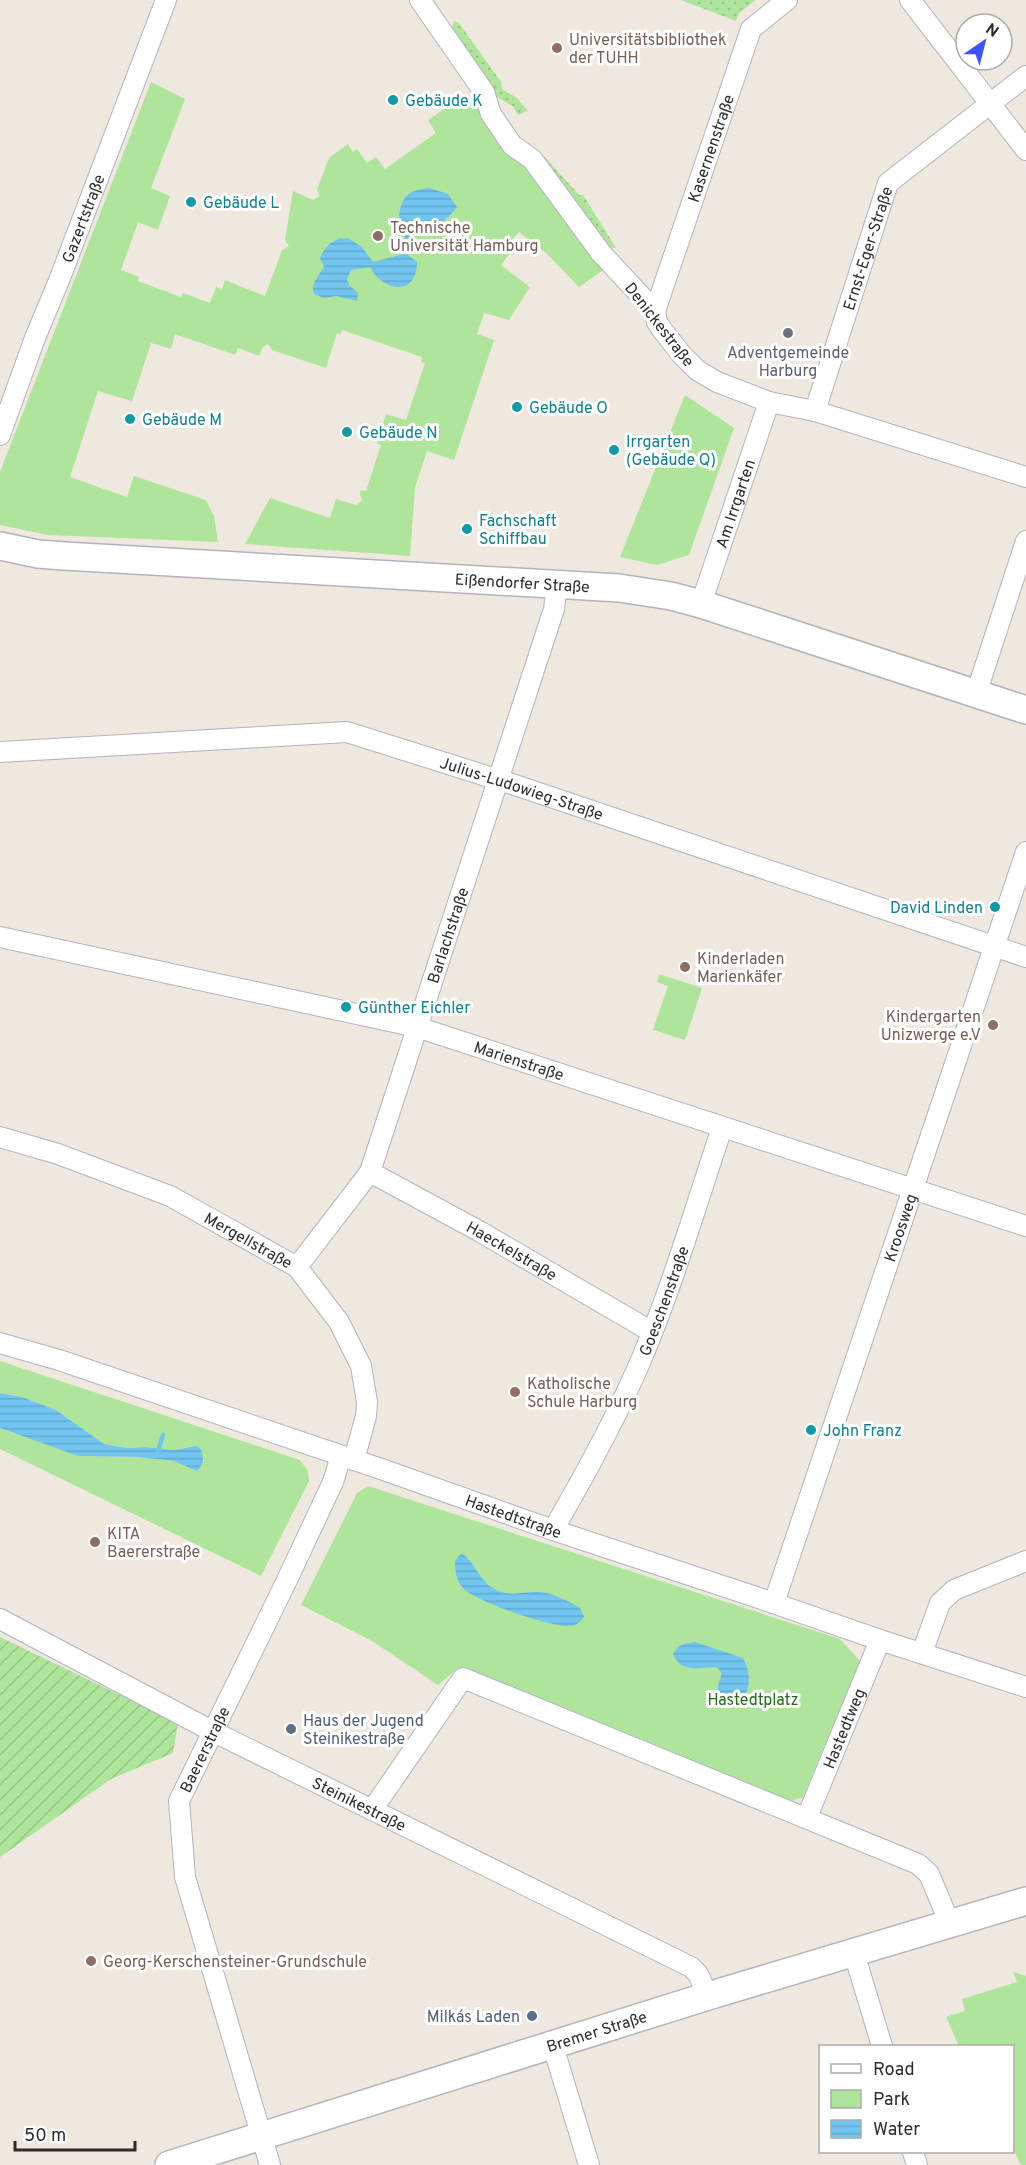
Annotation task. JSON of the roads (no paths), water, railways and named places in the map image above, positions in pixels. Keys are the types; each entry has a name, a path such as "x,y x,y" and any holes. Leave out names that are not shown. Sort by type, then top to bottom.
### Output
{"main road":[{"name":"Eißendorfer Straße","path":"0,546 38,554 64,556 627,589 671,596 1026,710"},
{"name":"Bremer Straße","path":"169,2165 708,1996 1026,1901"}],"street":[{"name":"Gazertstraße","path":"0,435 35,338 166,0"},
{"name":"Denickestraße","path":"420,0 484,92 490,114 512,145 532,159 601,252 655,311 657,322 663,331 697,370 717,382 769,402 815,411 1026,477"},
{"name":"Kasernenstraße","path":"655,311 751,29 787,0"},
{"path":"910,0 1026,150"},
{"name":"Ernst-Eger-Straße","path":"815,411 888,183 1026,76"},
{"name":"Am Irrgarten","path":"701,604 769,402"},
{"path":"976,694 1026,542"},
{"name":"Barlachstraße","path":"297,1267 370,1172 554,609 557,585"},
{"name":"Julius-Ludowieg-Straße","path":"0,752 347,732 499,780 1026,957"},
{"name":"Kroosweg","path":"774,1603 1026,852"},
{"name":"Marienstraße","path":"0,938 417,1027 1026,1226"},
{"name":"Goeschenstraße","path":"554,1530 611,1422 652,1332 722,1128"},
{"name":"Mergellstraße","path":"0,1137 58,1154 170,1196 297,1267 339,1322 361,1366 367,1402 364,1427 347,1458"},
{"name":"Haeckelstraße","path":"370,1172 652,1332"},
{"name":"Hastedtstraße","path":"0,1343 50,1357 554,1530 1026,1687"},
{"name":"Baererstraße","path":"270,2165 185,1877 179,1801 333,1482 347,1458"},
{"path":"922,1653 940,1603 954,1590 1026,1561"},
{"name":"Steinikestraße","path":"0,1619 212,1731 691,1968 698,1974 708,1996"},
{"name":"Hastedtweg","path":"807,1817 880,1640"},
{"path":"372,1810 463,1678 918,1864 928,1874 950,1924"},
{"path":"854,1953 882,2045"},
{"path":"553,2046 589,2165"}],"water":[{"path":"429,188 448,194 457,207 449,217 437,224 419,224 415,229 415,234 409,237 408,255 417,262 411,281 405,286 390,285 375,275 370,267 351,270 347,279 349,285 358,293 357,301 336,296 324,298 314,294 314,283 324,266 320,258 328,246 339,239 348,238 362,247 373,262 404,254 405,237 398,232 403,201 411,192"},
{"path":"0,1393 22,1397 56,1410 104,1444 127,1448 146,1447 174,1450 196,1446 201,1449 203,1463 197,1471 174,1461 138,1457 78,1456 0,1428"},
{"path":"461,1553 470,1561 485,1582 496,1590 510,1594 538,1592 551,1594 580,1608 584,1617 573,1625 558,1625 513,1612 470,1594 459,1582 456,1572 455,1561"},
{"path":"695,1642 743,1658 749,1680 748,1688 741,1699 726,1701 718,1690 721,1672 716,1667 691,1668 676,1660 673,1654 677,1648"}],"waterway":[{"path":"157,1454 163,1435"}],"place":[{"name":"Universitätsbibliothek der TUHH","path":"557,48"},
{"name":"Gebäude K","path":"393,100"},
{"name":"Gebäude L","path":"191,202"},
{"name":"Technische Universität Hamburg","path":"378,236"},
{"name":"Adventgemeinde Harburg","path":"788,333"},
{"name":"Gebäude O","path":"517,407"},
{"name":"Gebäude M","path":"130,419"},
{"name":"Gebäude N","path":"347,432"},
{"name":"Irrgarten (Gebäude Q)","path":"614,450"},
{"name":"Fachschaft Schiffbau","path":"467,529"},
{"name":"David Linden","path":"995,907"},
{"name":"Kinderladen Marienkäfer","path":"685,967"},
{"name":"Günther Eichler","path":"346,1007"},
{"name":"Kindergarten Unizwerge e.V","path":"993,1025"},
{"name":"Katholische Schule Harburg","path":"515,1392"},
{"name":"John Franz","path":"811,1430"},
{"name":"KITA Baererstraße","path":"95,1542"},
{"name":"Haus der Jugend Steinikestraße","path":"291,1729"},
{"name":"Georg-Kerschensteiner-Grundschule","path":"91,1961"},
{"name":"Milka´s Laden","path":"532,2016"}],"park label":[{"name":"Hastedtplatz","path":"753,1699"}]}
